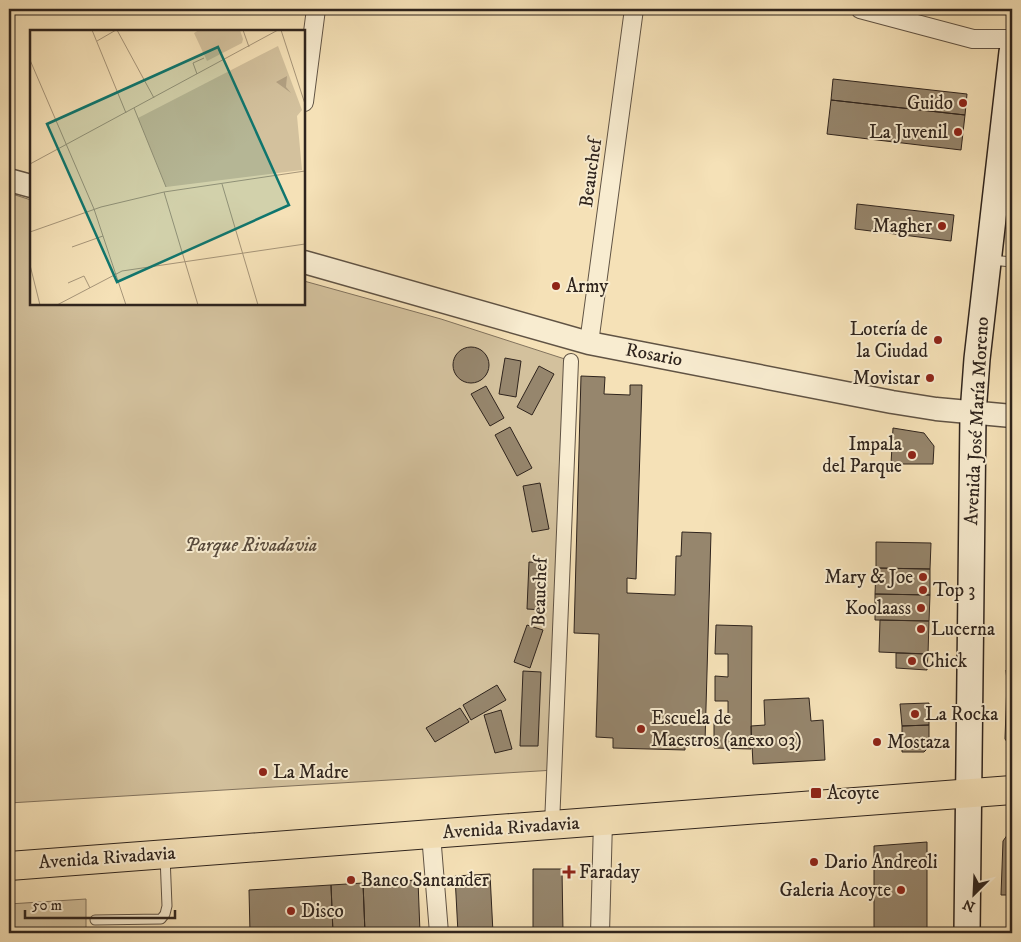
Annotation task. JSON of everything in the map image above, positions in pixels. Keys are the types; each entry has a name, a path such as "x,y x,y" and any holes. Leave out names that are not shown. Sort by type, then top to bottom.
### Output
{"main road":[{"name":"Avenida José María Moreno","path":"967,933 973,414 977,359 1012,52"},
{"name":"Avenida Rivadavia","path":"9,866 1012,790"}],"street":[{"path":"305,94 316,9"},
{"name":"Beauchef","path":"589,343 634,9"},
{"path":"860,9 973,39 1012,39"},
{"path":"9,180 30,186"},
{"name":"Rosario","path":"305,262 589,343 892,402 973,414 1012,416"},
{"name":"Beauchef","path":"552,825 570,361"},
{"path":"600,933 603,821"},
{"path":"431,834 439,933"}],"lane":[{"path":"988,259 1012,262"},
{"path":"95,920 161,918 165,914 167,906 165,854"}],"green space":[{"name":"Parque Rivadavia","path":"9,193 30,200 30,305 305,305 305,281 441,319 571,361 555,770 9,803"},
{"path":"86,899 86,933 9,933 9,904"}],"building":[{"path":"833,79 967,94 965,115 831,100"},
{"path":"831,100 965,115 961,150 827,134"},
{"path":"857,204 954,215 951,241 855,229"},
{"path":"471,347 478,348 484,352 488,358 488,372 484,378 478,382 471,383 464,382 458,378 454,372 453,365 454,358 458,352 464,348"},
{"path":"505,358 521,361 516,397 499,394"},
{"path":"539,366 554,374 532,415 517,407"},
{"path":"581,376 605,377 604,394 630,395 630,385 642,385 636,579 627,578 627,593 675,595 676,556 681,556 682,532 711,533 705,742 685,741 685,750 613,748 613,738 596,737 599,634 574,633"},
{"path":"486,386 504,418 490,426 471,394"},
{"path":"510,427 532,468 517,476 495,435"},
{"name":"Impala del Parque","path":"893,428 924,433 934,446 933,464 891,464"},
{"path":"540,483 549,529 532,532 523,486"},
{"path":"1011,516 1012,543 1010,543"},
{"path":"876,542 931,543 930,569 876,568"},
{"path":"1010,543 1012,543 1012,577 1010,577"},
{"path":"9,544 11,544 14,594 9,594"},
{"path":"529,562 546,563 544,610 527,609"},
{"path":"876,568 930,569 930,595 875,594"},
{"path":"1010,577 1012,577 1012,603 1009,603"},
{"path":"875,594 930,595 929,621 875,620"},
{"path":"1009,603 1012,603 1012,629 1008,629"},
{"path":"880,620 929,621 928,654 879,652"},
{"path":"527,625 543,630 530,668 514,662"},
{"path":"716,625 752,626 751,749 714,748 714,721 728,721 728,701 715,701 715,676 728,677 728,654 715,654"},
{"name":"Chick","path":"896,653 928,654 927,670 896,668"},
{"path":"1006,670 1012,670 1012,682 1007,682"},
{"path":"523,671 541,672 538,746 520,746"},
{"path":"1007,682 1012,682 1012,749 1005,739"},
{"path":"497,685 506,700 471,720 463,705"},
{"path":"809,698 811,721 823,720 825,760 753,764 751,726 765,725 764,700"},
{"name":"La Rocka","path":"929,703 929,725 902,726 900,704"},
{"path":"460,708 469,722 435,742 426,728"},
{"path":"501,710 512,749 495,753 484,715"},
{"path":"929,725 929,747 924,752 902,752 902,726"},
{"path":"1008,834 1012,834 1012,895 1001,895 1003,841"},
{"name":"Galeria Acoyte","path":"927,842 927,933 874,933 874,846"},
{"path":"533,869 562,869 563,933 533,933"},
{"path":"490,874 493,933 458,933 455,876"},
{"path":"418,880 420,933 365,933 363,883"},
{"path":"363,883 365,933 333,933 331,885"},
{"name":"Disco","path":"331,885 333,933 250,933 249,890"}],"place":[{"name":"Guido","path":"963,103"},
{"name":"La Juvenil","path":"958,132"},
{"name":"Magher","path":"942,226"},
{"name":"Army","path":"556,286"},
{"name":"Lotería de la Ciudad","path":"938,340"},
{"name":"Movistar","path":"930,378"},
{"name":"Impala del Parque","path":"912,455"},
{"name":"Mary & Joe","path":"923,577"},
{"name":"Top 3","path":"923,590"},
{"name":"Koolaass","path":"921,608"},
{"name":"Lucerna","path":"921,629"},
{"name":"Chick","path":"912,661"},
{"name":"La Rocka","path":"915,714"},
{"name":"Escuela de Maestros (anexo 03)","path":"641,729"},
{"name":"Mostaza","path":"877,742"},
{"name":"La Madre","path":"263,772"},
{"name":"Acoyte","path":"816,793"},
{"name":"Dario Andreoli","path":"814,862"},
{"name":"Faraday","path":"569,872"},
{"name":"Banco Santander","path":"351,880"},
{"name":"Galeria Acoyte","path":"901,890"},
{"name":"Disco","path":"291,911"}]}
